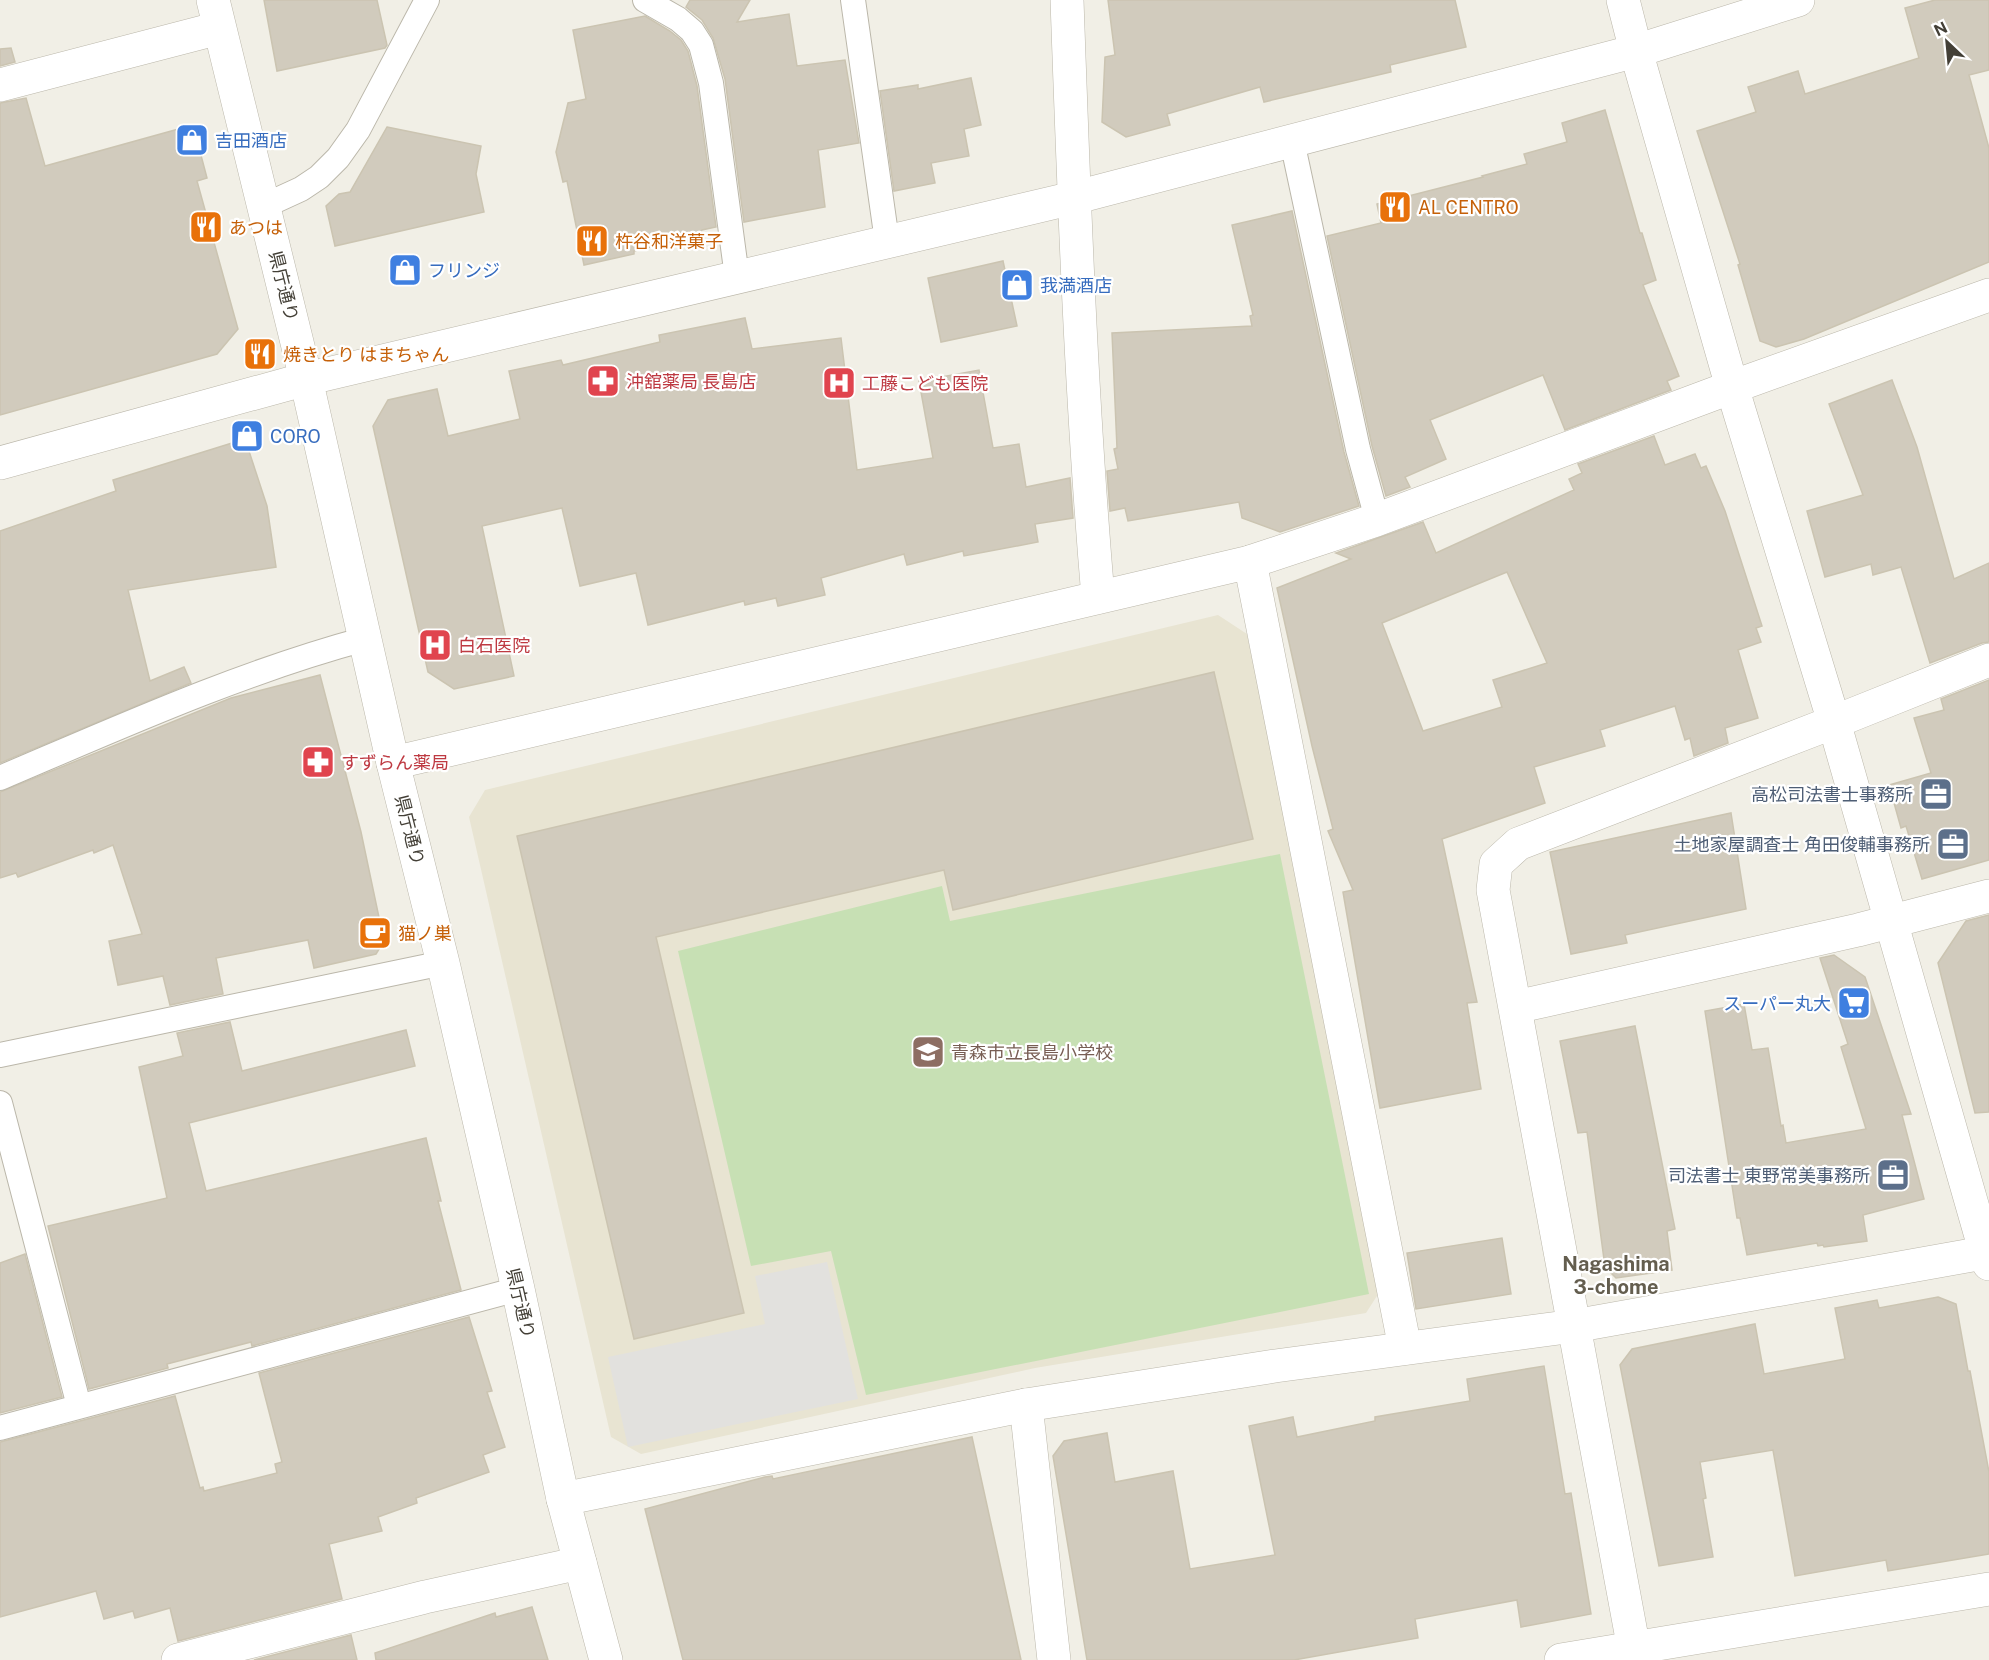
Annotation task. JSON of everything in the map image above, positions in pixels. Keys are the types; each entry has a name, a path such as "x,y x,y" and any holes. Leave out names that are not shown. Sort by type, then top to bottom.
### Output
{"street":[{"path":"1067,0 1073,198 1089,493 1098,597"},
{"path":"563,1499 1026,1405 1125,1388 1574,1326 1988,1256 1834,722 1732,387 1623,0"},
{"path":"0,463 306,379 1073,198 1636,51 1798,0"},
{"name":"県庁通り","path":"216,14 306,379 393,764 443,963 518,1289 563,1499 606,1660"},
{"path":"0,85 216,14"},
{"path":"393,764 1250,562 1377,519 1732,387 1989,295"},
{"path":"1250,562 1405,1348"},
{"path":"1635,1654 1493,890 1496,864 1518,844 1989,660"},
{"path":"1516,1007 1892,921 1989,896"},
{"path":"1026,1405 1054,1660"},
{"path":"178,1660 425,1597 580,1563"},
{"path":"1561,1660 1635,1654 1989,1589"}],"lane":[{"path":"264,206 301,189 319,177 339,158 358,130 426,0"},
{"path":"645,0 678,20 692,32 701,45 711,83 737,277"},
{"path":"853,0 887,241"},
{"path":"1292,141 1358,449 1377,519"},
{"path":"0,778 226,683 309,654 365,639"},
{"path":"0,1055 443,963"},
{"path":"0,1103 79,1406"},
{"path":"0,1428 518,1289"}],"shaded area":[{"name":"青森市立長島小学校","path":"1218,615 1247,634 1382,1288 1366,1313 1035,1368 641,1454 611,1437 469,817 485,790"},
{"path":"827,1262 858,1399 628,1447 608,1357 765,1324 755,1276"}],"green space":[{"path":"1280,854 1369,1294 866,1395 831,1251 751,1266 678,951 942,886 950,921"}],"building":[{"path":"264,0 377,0 387,45 385,48 277,71"},
{"path":"690,0 750,0 737,22 789,14 797,66 845,60 859,143 818,150 825,207 744,222 725,79 713,38 702,20 686,7"},
{"path":"1108,0 1455,0 1466,47 1390,65 1391,72 1264,102 1260,87 1167,114 1170,125 1126,137 1102,122 1105,57 1115,55"},
{"path":"1935,0 1989,0 1989,70 1969,75 1989,148 1989,262 1804,339 1776,347 1760,341 1738,265 1740,264 1697,131 1756,112 1748,87 1798,71 1805,94 1919,58 1905,8"},
{"path":"645,16 670,31 681,40 688,51 697,86 716,227 702,230 698,235 634,251 634,254 584,265 567,181 563,182 556,152 568,103 586,99 573,30"},
{"path":"11,48 15,62 0,66 0,49"},
{"path":"971,78 981,125 964,129 969,156 931,163 935,183 894,191 880,91 918,85 918,89"},
{"path":"26,98 45,166 193,125 207,178 197,181 238,329 217,354 0,415 0,103"},
{"path":"1605,110 1640,233 1642,233 1656,280 1643,285 1679,376 1667,381 1671,390 1565,430 1543,375 1430,420 1446,459 1405,477 1410,487 1386,496 1372,446 1327,236 1381,223 1377,204 1527,164 1524,154 1567,142 1562,123"},
{"path":"387,127 481,146 476,174 484,212 335,246 326,206 339,194 350,192"},
{"path":"1292,211 1344,452 1359,506 1280,532 1242,518 1239,502 1128,521 1125,508 1110,511 1107,471 1118,469 1114,449 1117,448 1112,333 1252,326 1250,316 1253,315 1232,225"},
{"path":"1003,261 1017,326 941,342 928,278"},
{"path":"745,318 752,349 841,338 857,470 933,458 919,381 979,370 993,448 1019,444 1026,487 1070,478 1073,518 1035,524 1038,542 964,556 963,551 907,565 904,554 821,578 825,595 778,606 776,598 745,605 744,601 648,625 636,573 580,586 562,508 482,526 514,676 454,689 428,672 373,426 388,400 437,389 448,436 520,419 509,371 561,360 563,365 660,342 659,335"},
{"path":"1892,380 1917,447 1954,579 1989,563 1989,642 1930,663 1901,567 1873,575 1871,564 1825,577 1807,511 1863,495 1829,404"},
{"path":"1654,436 1665,465 1695,454 1701,468 1706,466 1725,511 1762,626 1756,628 1761,642 1738,650 1758,718 1725,728 1728,743 1694,756 1690,738 1685,740 1675,706 1600,730 1605,746 1534,767 1545,803 1442,839 1477,1002 1467,1003 1481,1089 1380,1108 1343,892 1353,890 1328,831 1333,829 1277,588 1351,559 1336,553 1423,522 1436,553 1574,490 1569,479 1582,473 1578,464","holes":["1507,572 1547,663 1493,680 1502,707 1423,731 1382,623"]},
{"path":"245,439 267,506 276,567 128,590 150,681 184,667 191,683 0,763 0,531 116,491 113,480"},
{"path":"1214,672 1253,839 953,910 944,870 656,937 744,1313 634,1339 517,836"},
{"path":"320,675 361,832 384,941 376,954 314,968 308,940 216,958 223,994 170,1005 163,976 118,985 109,941 142,934 113,845 18,877 16,873 0,878 0,792 231,698"},
{"path":"1989,680 1989,860 1922,879 1906,826 1901,828 1889,785 1931,773 1914,718 1944,710 1941,699"},
{"path":"1731,813 1746,909 1625,935 1627,943 1571,954 1550,852"},
{"path":"1989,915 1989,1112 1975,1113 1938,963 1966,921"},
{"path":"1834,955 1865,977 1911,1114 1902,1115 1924,1199 1863,1215 1867,1241 1824,1247 1823,1245 1818,1246 1817,1243 1747,1255 1740,1218 1737,1218 1705,1011 1744,1004 1752,1050 1768,1048 1786,1143 1866,1129 1841,1047 1848,1044 1820,958"},
{"path":"230,1022 242,1071 406,1030 415,1066 189,1123 206,1191 426,1138 441,1201 438,1201 461,1290 252,1346 251,1342 167,1364 168,1368 89,1389 48,1226 167,1198 139,1067 183,1056 177,1033"},
{"path":"1635,1026 1675,1229 1667,1231 1672,1270 1616,1278 1605,1267 1587,1132 1578,1133 1560,1041"},
{"path":"1502,1238 1511,1294 1416,1309 1407,1253"},
{"path":"25,1254 62,1397 0,1413 0,1263"},
{"path":"1938,1297 1956,1304 1968,1371 1970,1371 1989,1472 1989,1554 1888,1571 1886,1560 1795,1576 1773,1450 1700,1462 1706,1498 1703,1499 1713,1557 1659,1566 1620,1365 1632,1349 1755,1324 1764,1374 1845,1359 1835,1308 1877,1300 1879,1308"},
{"path":"469,1317 492,1391 487,1392 505,1447 483,1455 489,1472 416,1498 417,1503 378,1517 382,1531 329,1544 342,1599 178,1641 170,1608 135,1618 133,1611 104,1619 96,1591 0,1617 0,1442 175,1396 200,1488 203,1487 204,1491 277,1473 275,1464 282,1462 259,1373"},
{"path":"1544,1366 1565,1494 1571,1493 1591,1614 1521,1627 1517,1600 1415,1619 1418,1638 1294,1660 1087,1660 1053,1456 1064,1441 1107,1433 1115,1482 1173,1471 1190,1569 1275,1555 1249,1426 1293,1417 1297,1437 1375,1421 1375,1417 1470,1401 1467,1379"},
{"path":"972,1437 1021,1660 683,1660 645,1509 765,1477 772,1476 773,1479"},
{"path":"532,1607 548,1660 376,1660 375,1653 495,1613 496,1617"},
{"path":"351,1635 357,1660 254,1660"}],"place":[{"name":"吉田酒店","path":"192,140"},
{"name":"AL CENTRO","path":"1395,207"},
{"name":"あつは","path":"206,227"},
{"name":"杵谷和洋菓子","path":"592,241"},
{"name":"フリンジ","path":"405,270"},
{"name":"我満酒店","path":"1017,285"},
{"name":"焼きとり はまちゃん","path":"260,354"},
{"name":"沖舘薬局 長島店","path":"603,381"},
{"name":"工藤こども医院","path":"839,383"},
{"name":"CORO","path":"247,436"},
{"name":"白石医院","path":"435,645"},
{"name":"すずらん薬局","path":"318,762"},
{"name":"高松司法書士事務所","path":"1936,794"},
{"name":"土地家屋調査士 角田俊輔事務所","path":"1953,844"},
{"name":"猫ノ巣","path":"375,933"},
{"name":"スーパー丸大","path":"1854,1003"},
{"name":"青森市立長島小学校","path":"928,1052"},
{"name":"司法書士 東野常美事務所","path":"1893,1175"}],"district":[{"name":"Nagashima 3-chome","path":"1616,1276"}]}
